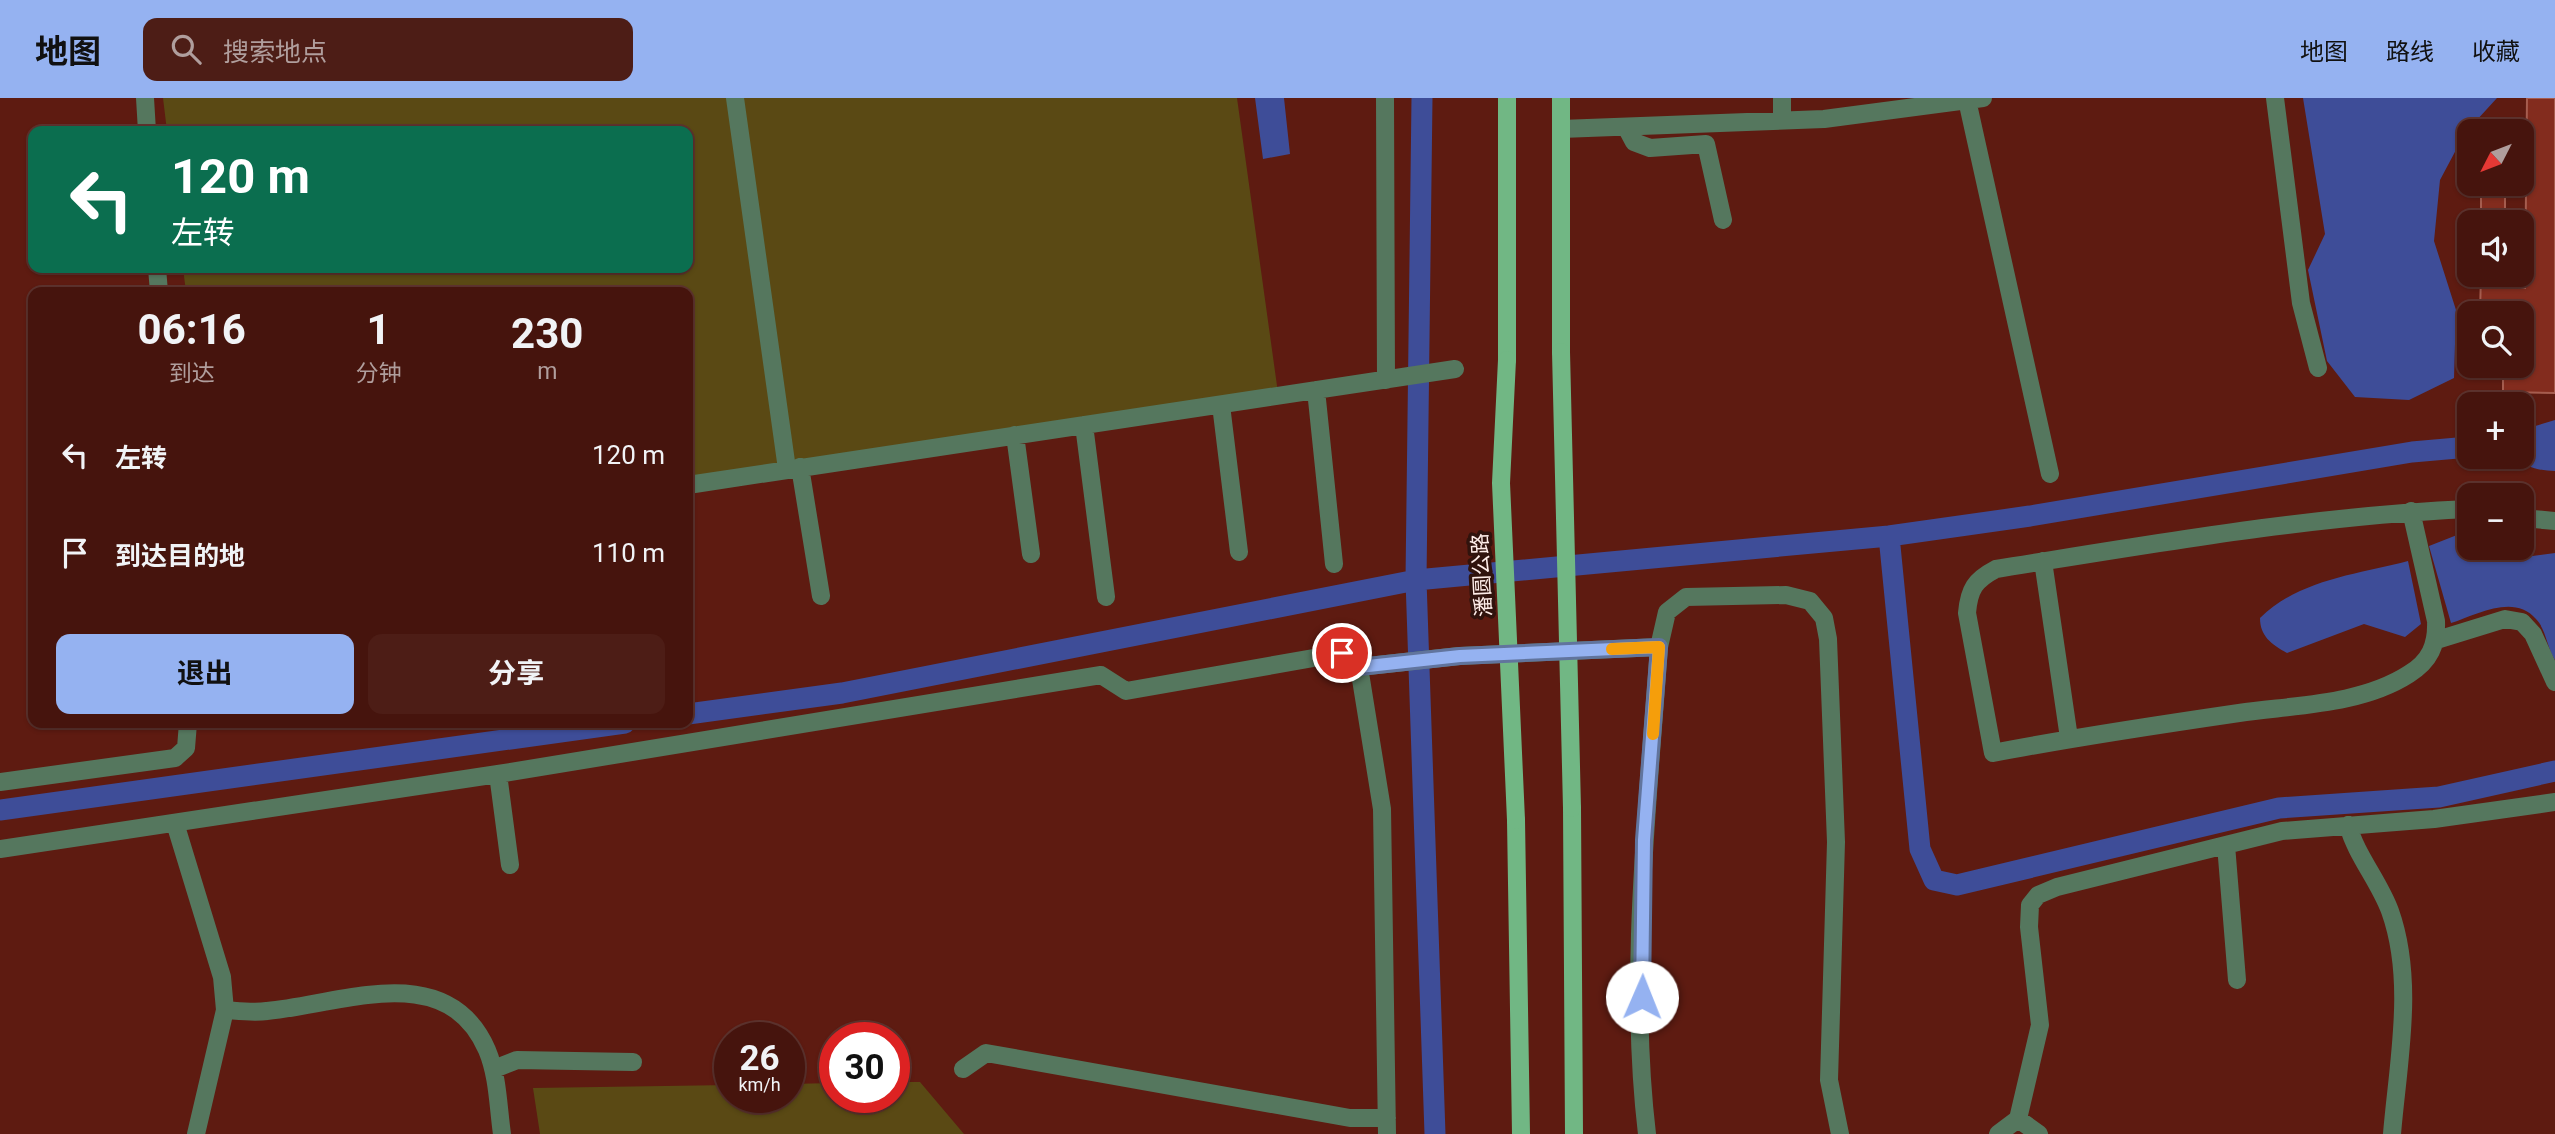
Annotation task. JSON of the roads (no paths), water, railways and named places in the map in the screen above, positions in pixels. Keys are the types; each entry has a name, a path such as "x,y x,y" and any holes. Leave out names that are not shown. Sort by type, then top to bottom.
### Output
{"main road":[{"name":"潘圆公路","path":"1507,98 1507,360 1501,483 1516,820 1521,1134"},
{"path":"1562,98 1561,352 1572,808 1574,1134"}],"street":[{"path":"145,98 147,126"},
{"path":"735,98 794,468 821,596"},
{"path":"1385,98 1391,379"},
{"path":"1782,98 1782,119"},
{"path":"2275,98 2301,303 2318,368"},
{"path":"1561,129 1824,119 1978,99 2050,474"},
{"path":"1626,127 1634,142 1650,148 1706,144 1723,220"},
{"path":"693,484 1455,369"},
{"path":"1316,390 1334,564"},
{"path":"1221,405 1239,552"},
{"path":"1084,425 1106,597"},
{"path":"1015,435 1031,554"},
{"path":"2411,511 2436,621 2437,640 2427,659 2410,674 2375,690 2331,700 2070,738 1993,753 1967,613 1968,594 1978,578 1996,569 2344,516 2411,511 2457,509"},
{"path":"2534,519 2555,521"},
{"path":"2043,562 2070,738"},
{"path":"1647,1134 1640,1075 1643,854 1659,647 1667,612 1686,597 1786,595 1810,601 1824,618 1828,639 1836,842 1829,1080 1840,1134"},
{"path":"2437,640 2505,619 2522,622 2533,634 2555,682"},
{"path":"0,849 498,774 1101,675 1126,691 1342,653 1367,666 1460,656 1659,647"},
{"path":"963,1069 986,1053 1387,1126 1382,809 1367,666"},
{"path":"0,782 175,758 186,748 188,728"},
{"path":"498,774 510,865"},
{"path":"1998,1134 2018,1119 2040,1025 2029,927 2030,905 2038,895 2057,887 2282,831 2434,819 2555,802"},
{"path":"175,823 222,977 225,1010 195,1134"},
{"path":"2348,825 2390,912 2399,946 2404,997 2392,1134"},
{"path":"2226,845 2237,980"},
{"path":"225,1010 266,1012 360,995 429,996 459,1009 486,1048 494,1069 502,1134"},
{"path":"494,1069 517,1060 633,1062"},
{"path":"2018,1119 2039,1134"}],"water":[{"path":"1255,98 1284,98 1290,154 1263,159"},
{"path":"2303,98 2497,98 2478,119 2457,119 2457,148 2440,180 2434,241 2456,310 2454,378 2409,400 2355,397 2327,361 2308,270 2325,234"},
{"path":"2555,420 2555,471 2534,468 2534,426"},
{"path":"2457,535 2457,560 2534,560 2534,556 2555,553 2555,660 2539,623 2527,611 2495,608 2451,623 2429,546"},
{"path":"2408,561 2421,624 2405,637 2364,624 2287,653 2264,635 2260,618 2292,595 2330,580"}],"waterway":[{"path":"1422,98 1416,580 1435,1134"},
{"path":"693,713 842,693 1416,580 1889,536 2030,516 2412,452 2457,448"},
{"path":"1889,536 1920,849 1934,880 1957,885 2279,808 2439,797 2555,771"},
{"path":"0,810 589,728"}]}
